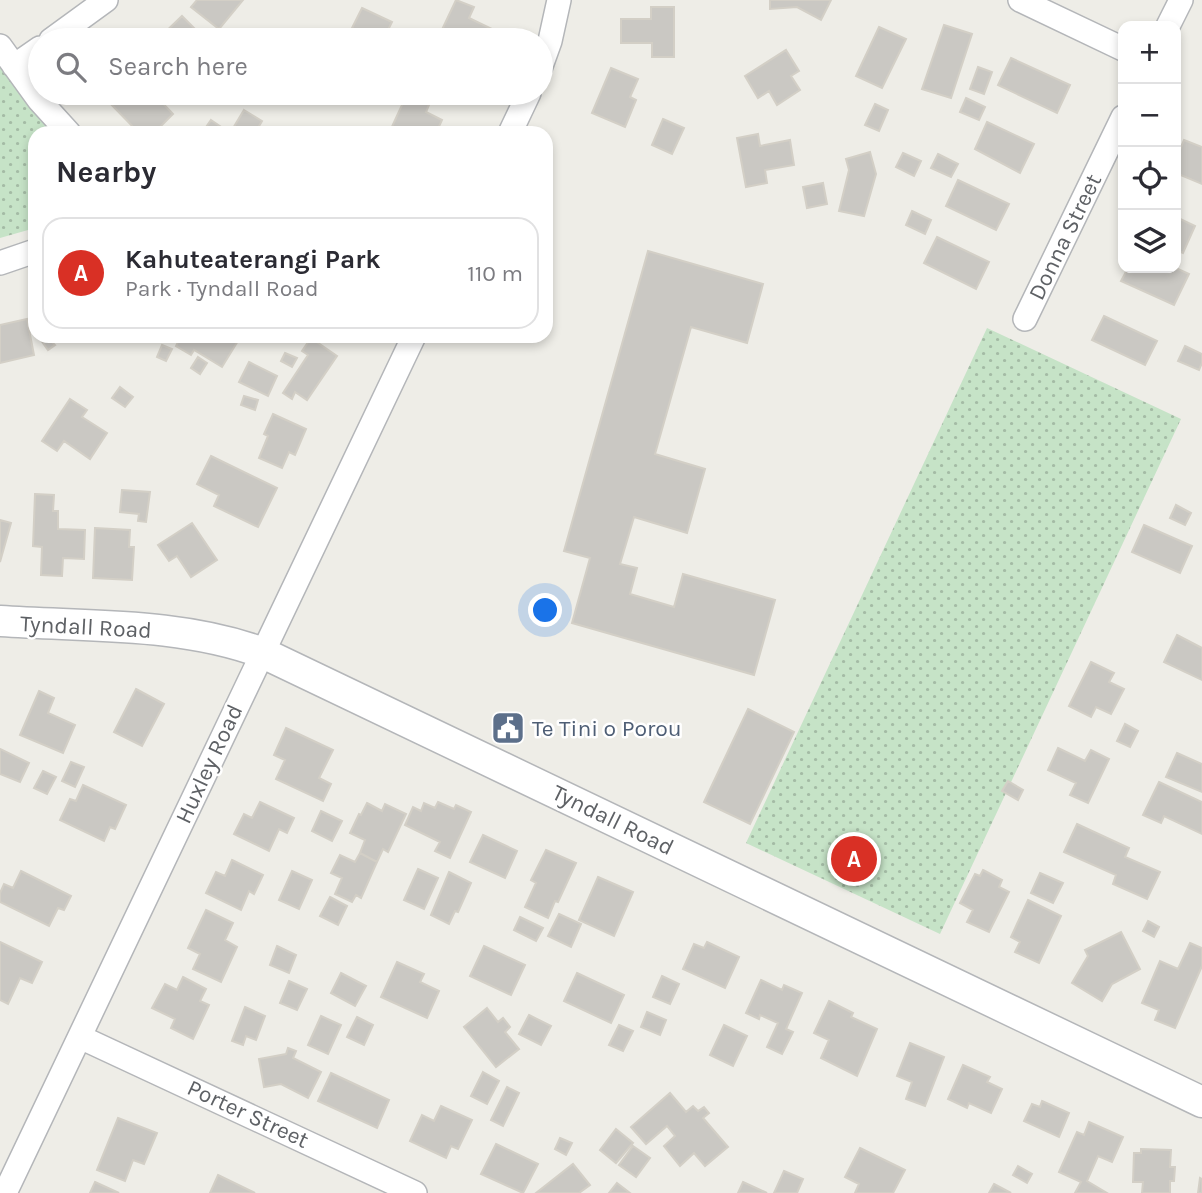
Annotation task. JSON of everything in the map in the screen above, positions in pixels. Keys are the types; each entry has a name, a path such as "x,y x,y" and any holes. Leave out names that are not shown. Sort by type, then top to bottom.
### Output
{"street":[{"path":"68,28 106,0"},
{"path":"553,28 559,0"},
{"path":"1020,0 1118,47"},
{"path":"1170,21 1181,0"},
{"path":"0,46 28,85"},
{"path":"14,66 28,56"},
{"path":"44,105 63,126"},
{"path":"513,126 523,105"},
{"name":"Donna Street","path":"1025,319 1118,127"},
{"path":"0,263 28,253"},
{"name":"Huxley Road","path":"5,1193 411,343"},
{"name":"Tyndall Road","path":"0,621 191,634 230,641 262,653 1201,1099"},
{"name":"Porter Street","path":"80,1037 415,1193"}],"green space":[{"path":"0,52 28,87 28,105 43,105 59,126 28,126 28,230 0,238"},
{"path":"987,328 1181,419 940,934 746,843"}],"building":[{"path":"197,0 243,0 220,28 191,7"},
{"path":"456,0 474,7 469,18 490,28 443,28"},
{"path":"770,0 831,0 821,20 797,7 770,9"},
{"path":"651,7 674,7 674,57 652,57 652,43 621,43 621,19 651,19"},
{"path":"362,8 392,22 389,28 352,28"},
{"path":"182,16 194,28 170,28"},
{"path":"944,25 972,34 951,98 922,89"},
{"path":"879,27 906,39 882,88 856,76"},
{"path":"786,50 799,71 791,76 800,90 777,105 769,91 758,98 745,76"},
{"path":"1011,58 1070,85 1057,113 998,85"},
{"path":"978,67 992,72 984,94 970,89"},
{"path":"611,68 638,79 630,97 636,100 625,127 592,113"},
{"path":"966,98 985,107 979,120 960,112"},
{"path":"875,104 888,110 879,131 865,125"},
{"path":"112,105 165,105 173,114 161,126 132,126"},
{"path":"402,105 429,105 426,112 442,120 439,126 392,126"},
{"path":"244,110 262,121 259,126 234,126"},
{"path":"663,119 684,128 672,154 652,145"},
{"path":"211,120 220,126 207,126"},
{"path":"987,122 1034,144 1020,173 975,149"},
{"path":"758,134 760,146 790,140 794,165 765,170 767,183 746,187 737,138"},
{"path":"1184,140 1202,147 1202,184 1181,175 1181,147"},
{"path":"870,152 876,174 864,216 839,211 849,170 846,159"},
{"path":"903,153 921,161 914,176 896,167"},
{"path":"938,154 958,164 951,177 931,168"},
{"path":"958,180 1009,204 996,230 946,206"},
{"path":"823,183 827,204 807,208 803,187"},
{"path":"912,211 931,220 925,234 906,225"},
{"path":"1181,219 1195,226 1183,253 1181,252"},
{"path":"937,237 989,262 976,289 924,263"},
{"path":"648,251 763,284 747,343 691,327 655,454 705,469 687,533 634,517 620,564 637,568 630,594 674,607 683,574 775,600 754,675 572,623 590,558 564,551"},
{"path":"1181,270 1189,274 1174,305 1121,281 1125,273 1181,273"},
{"path":"1104,316 1157,341 1145,365 1092,340"},
{"path":"27,319 28,343 32,343 34,355 0,363 0,325"},
{"path":"43,343 55,345 48,350"},
{"path":"178,343 237,343 222,367 194,350 191,355 176,346"},
{"path":"308,343 318,343 337,356 307,400 295,392 292,399 283,393 308,355 302,351"},
{"path":"162,345 172,349 166,361 157,357"},
{"path":"1185,346 1202,354 1199,370 1178,361"},
{"path":"285,353 297,358 292,367 281,361"},
{"path":"198,357 207,363 200,374 191,368"},
{"path":"249,362 277,376 268,396 239,382"},
{"path":"120,387 133,397 125,407 112,398"},
{"path":"244,396 258,400 255,410 241,405"},
{"path":"70,399 87,410 82,417 107,433 90,459 64,441 57,451 42,441"},
{"path":"273,414 306,429 295,455 289,452 282,468 259,458 268,436 264,434"},
{"path":"211,456 277,488 258,527 214,506 219,495 197,484"},
{"path":"122,490 150,492 146,522 138,521 139,514 120,512"},
{"path":"35,494 54,495 53,511 58,511 58,529 85,530 84,559 63,558 62,576 41,575 42,547 33,546"},
{"path":"1176,505 1191,513 1185,525 1170,518"},
{"path":"0,520 11,523 0,562"},
{"path":"192,523 217,560 191,577 177,556 169,561 158,545"},
{"path":"1144,525 1192,546 1180,573 1132,552"},
{"path":"95,528 130,530 129,547 134,547 132,580 93,578"},
{"path":"1177,635 1202,648 1202,680 1164,662"},
{"path":"1091,662 1114,673 1109,682 1124,689 1111,714 1096,707 1091,717 1069,706"},
{"path":"136,689 164,704 142,746 114,732"},
{"path":"39,691 54,698 48,713 75,725 63,753 20,735"},
{"path":"748,709 794,732 750,824 704,802"},
{"path":"1125,724 1138,731 1130,747 1117,741"},
{"path":"286,728 333,750 319,778 331,784 323,801 276,779 285,760 274,755"},
{"path":"1058,748 1085,761 1091,750 1109,759 1088,803 1070,795 1076,783 1048,770"},
{"path":"0,749 29,763 20,782 0,774"},
{"path":"1177,753 1202,764 1202,792 1166,777"},
{"path":"71,762 84,767 75,787 62,781"},
{"path":"43,771 56,777 47,794 34,788"},
{"path":"1008,781 1023,790 1018,800 1002,791"},
{"path":"1159,782 1202,802 1202,834 1164,816 1161,823 1143,815"},
{"path":"83,785 126,805 115,829 110,827 104,841 60,820 70,799 76,801"},
{"path":"260,802 294,818 287,833 279,829 269,851 234,834 244,814 252,818"},
{"path":"438,802 454,809 456,805 471,812 450,858 435,851 440,842 405,825 413,807 421,811 424,803 435,808"},
{"path":"367,803 382,811 385,804 406,814 388,852 383,849 377,862 360,853 365,840 350,833"},
{"path":"321,811 342,821 332,841 312,831"},
{"path":"1077,824 1129,848 1125,857 1160,872 1147,899 1113,884 1116,875 1064,852"},
{"path":"483,835 517,851 505,878 470,862"},
{"path":"546,850 576,863 548,918 525,907 536,883 531,880"},
{"path":"360,853 377,862 361,898 356,895 352,902 335,894 342,878 331,873 340,855 355,862"},
{"path":"232,860 263,875 254,894 249,891 241,910 206,893 216,872 225,876"},
{"path":"418,869 438,878 424,909 404,900"},
{"path":"983,870 1002,880 999,887 1009,892 989,932 967,922 973,910 960,903 975,874 980,876"},
{"path":"21,871 71,896 64,910 58,908 49,926 0,902 4,884 13,888"},
{"path":"292,871 312,880 299,909 279,900"},
{"path":"449,872 471,883 458,912 455,911 449,924 431,915"},
{"path":"1040,873 1063,883 1053,903 1031,893"},
{"path":"598,877 633,892 614,936 579,920"},
{"path":"330,897 347,906 338,925 320,916"},
{"path":"1028,900 1061,916 1039,963 1015,952 1020,942 1011,937"},
{"path":"206,910 233,923 225,940 237,947 221,982 193,969 200,954 188,948"},
{"path":"559,914 581,924 571,947 548,936"},
{"path":"520,917 543,928 536,941 514,930"},
{"path":"1148,921 1159,927 1154,937 1143,931"},
{"path":"1121,932 1140,969 1112,984 1102,1001 1072,983 1088,956 1085,950"},
{"path":"0,942 42,962 32,983 20,978 8,1004 0,1000"},
{"path":"707,942 739,957 725,988 683,969 694,944 704,948"},
{"path":"1190,943 1202,948 1202,966 1175,1028 1155,1020 1159,1010 1142,1003 1160,961 1178,969"},
{"path":"277,946 296,955 289,973 270,965"},
{"path":"484,946 525,965 511,995 470,976"},
{"path":"397,962 424,974 420,982 439,991 427,1018 381,997"},
{"path":"341,973 366,986 355,1006 331,993"},
{"path":"577,973 624,995 611,1023 564,1001"},
{"path":"662,976 679,984 670,1004 653,997"},
{"path":"183,977 206,989 200,1001 209,1005 193,1039 171,1028 175,1019 152,1008 165,984 177,990"},
{"path":"761,980 782,990 784,985 802,993 786,1029 793,1032 782,1054 767,1047 778,1023 760,1015 759,1019 746,1013"},
{"path":"289,981 307,989 297,1010 280,1003"},
{"path":"829,1001 853,1013 851,1017 877,1029 857,1076 821,1058 829,1040 814,1033"},
{"path":"245,1007 265,1016 256,1040 246,1036 243,1045 232,1041"},
{"path":"487,1008 498,1022 503,1018 510,1027 505,1032 519,1049 496,1067 464,1027"},
{"path":"647,1012 666,1020 660,1035 641,1027"},
{"path":"529,1015 551,1026 541,1045 519,1034"},
{"path":"321,1016 341,1025 328,1054 308,1045"},
{"path":"357,1017 373,1025 364,1045 347,1037"},
{"path":"619,1025 633,1031 623,1051 609,1045"},
{"path":"724,1025 747,1036 733,1066 710,1055"},
{"path":"910,1043 944,1057 925,1106 906,1099 912,1082 897,1076"},
{"path":"288,1048 296,1051 293,1058 321,1072 308,1098 281,1084 264,1087 259,1059 286,1054"},
{"path":"963,1065 990,1077 987,1082 1002,1089 991,1113 969,1103 967,1108 948,1099"},
{"path":"483,1072 499,1081 487,1104 471,1096"},
{"path":"331,1073 389,1100 377,1128 318,1101"},
{"path":"507,1087 519,1093 503,1126 491,1120"},
{"path":"670,1093 686,1112 693,1106 698,1111 704,1107 709,1113 703,1118 728,1147 705,1166 694,1153 680,1166 664,1146 675,1136 667,1126 646,1144 631,1127"},
{"path":"1042,1101 1069,1113 1059,1137 1024,1121 1032,1104 1040,1107"},
{"path":"441,1106 472,1120 458,1149 451,1146 446,1158 410,1141 422,1115 434,1121"},
{"path":"118,1118 157,1133 144,1164 133,1160 125,1181 97,1170"},
{"path":"1089,1122 1123,1137 1112,1162 1098,1156 1087,1181 1107,1193 1075,1193 1081,1182 1059,1172 1077,1132 1084,1135"},
{"path":"616,1129 633,1143 616,1163 600,1150"},
{"path":"560,1138 572,1143 566,1155 555,1149"},
{"path":"496,1144 538,1164 523,1193 481,1174"},
{"path":"633,1146 650,1158 636,1177 619,1165"},
{"path":"860,1148 905,1170 893,1193 855,1193 859,1184 845,1177"},
{"path":"1141,1149 1171,1150 1170,1167 1175,1167 1174,1181 1170,1181 1170,1193 1142,1193 1143,1182 1133,1182 1134,1153 1141,1153"},
{"path":"573,1164 590,1185 579,1193 536,1193"},
{"path":"1018,1166 1032,1174 1027,1183 1013,1175"},
{"path":"784,1171 803,1179 797,1193 774,1193"},
{"path":"218,1175 255,1193 210,1193"},
{"path":"1200,1178 1202,1193 1198,1193"},
{"path":"95,1182 119,1193 90,1193"},
{"path":"743,1182 767,1193 738,1193"},
{"path":"617,1183 630,1193 609,1193"},
{"path":"994,1184 1011,1193 989,1193"}],"place":[{"name":"Te Tini o Porou","path":"508,728"},
{"name":"Kahuteaterangi Park","path":"854,859"}]}
